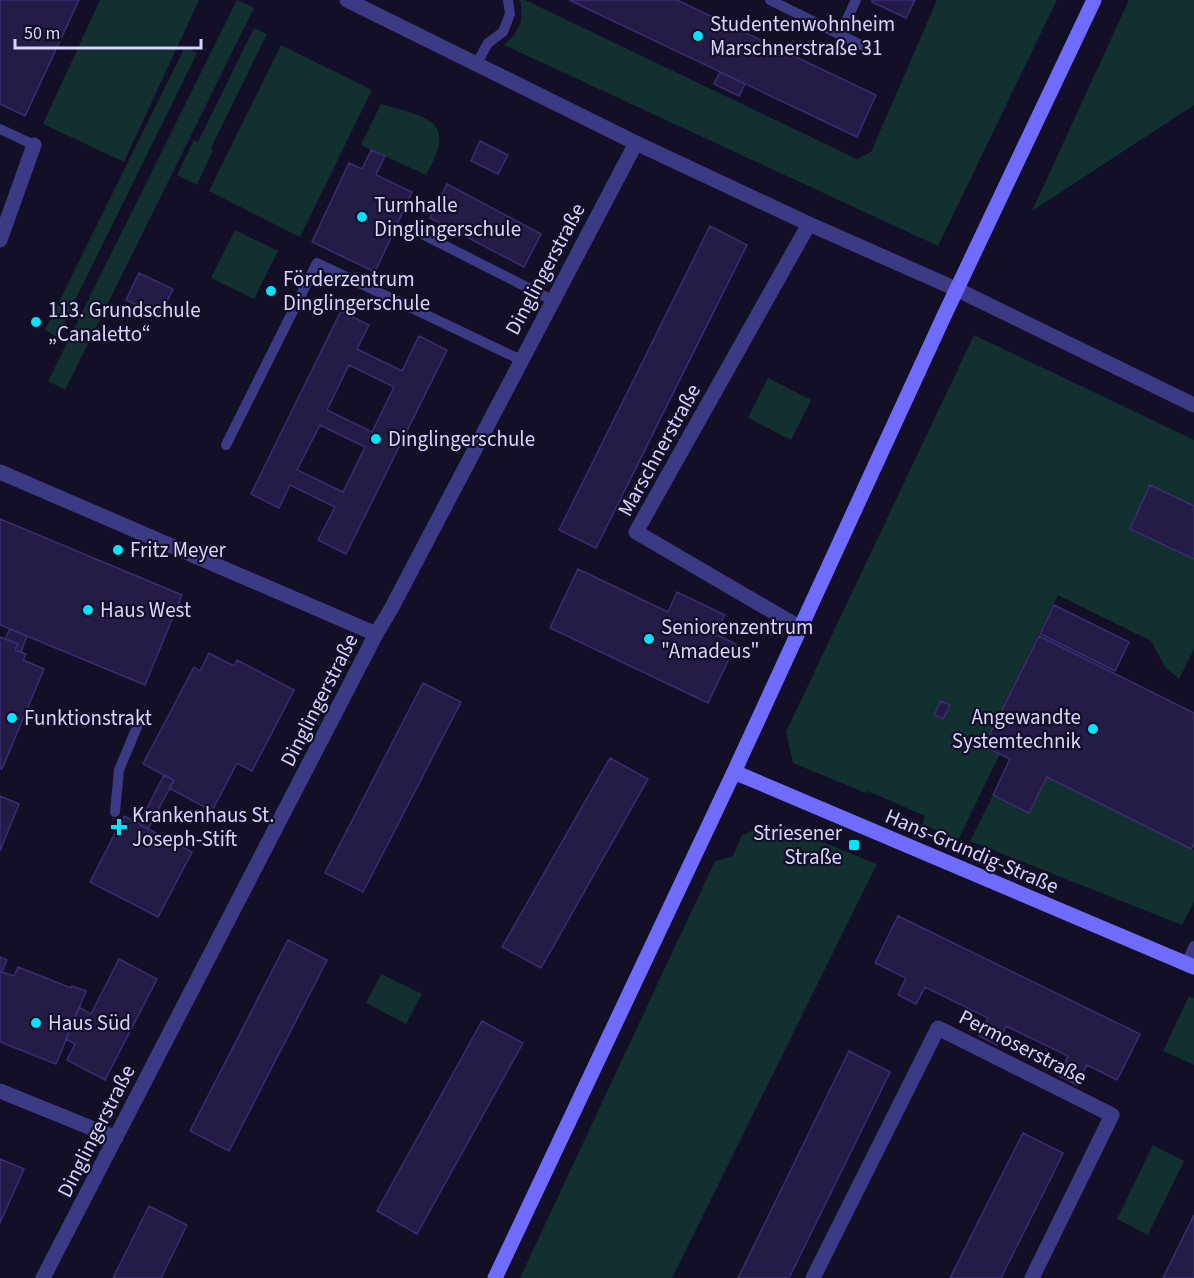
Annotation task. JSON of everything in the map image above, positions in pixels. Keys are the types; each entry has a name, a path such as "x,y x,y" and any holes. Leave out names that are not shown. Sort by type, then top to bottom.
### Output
{"main road":[{"path":"495,1278 734,772 956,289 1094,0"},
{"name":"Hans-Grundig-Straße","path":"734,772 1190,965"}],"street":[{"path":"347,0 636,142 809,224 956,289 1194,405"},
{"name":"Dinglingerstraße","path":"43,1278 376,634 636,142"},
{"path":"0,240 34,146"},
{"name":"Marschnerstraße","path":"799,627 636,532 809,224"},
{"path":"0,472 376,634"},
{"name":"Permoserstraße","path":"813,1278 938,1028 1112,1115 1032,1278"},
{"path":"0,1091 116,1138"}],"lane":[{"path":"477,63 488,43 503,32 510,14 508,0"},
{"path":"770,0 865,47"},
{"path":"840,34 856,0"},
{"path":"0,129 34,146"},
{"path":"424,234 552,300"},
{"path":"226,445 317,262 521,360"},
{"path":"115,812 119,770 137,727"},
{"path":"1190,965 1194,946"}],"green space":[{"path":"100,0 199,0 124,162 43,124"},
{"path":"237,0 254,8 65,390 48,381"},
{"path":"520,0 525,0 857,159 871,152 937,0 1057,0 938,246 504,45 520,25"},
{"path":"1129,0 1194,0 1194,105 1032,211"},
{"path":"254,28 267,34 211,148 213,150 197,185 177,175 194,140 198,142"},
{"path":"281,45 372,90 300,237 209,191"},
{"path":"185,47 197,53 57,337 45,330"},
{"path":"381,104 412,113 433,124 438,132 439,142 426,175 361,145"},
{"path":"235,230 278,251 254,299 211,278"},
{"path":"974,335 1194,440 1194,506 1150,485 1130,529 1194,559 1194,649 1179,679 1165,667 1151,641 1058,595 984,745 1000,754 958,840 922,824 925,816 868,791 866,793 793,763 786,732"},
{"path":"768,378 811,400 791,440 748,418"},
{"path":"1047,777 1194,850 1194,902 1182,925 970,841 993,795 1029,813"},
{"path":"761,827 786,827 877,864 672,1278 520,1278 715,861 733,856 742,835"},
{"path":"381,974 422,994 406,1024 366,1003"},
{"path":"1189,996 1194,998 1194,1065 1163,1051"},
{"path":"1153,1145 1184,1161 1148,1235 1117,1219"}],"building":[{"path":"0,0 79,0 25,116 0,104"},
{"name":"Studentenwohnheim Marschnerstraße 31","path":"569,0 677,0 876,95 857,137"},
{"path":"872,0 915,0 906,18"},
{"path":"720,72 745,84 739,96 714,84"},
{"path":"480,141 508,155 498,174 471,161"},
{"name":"Turnhalle Dinglingerschule","path":"371,150 385,156 376,175 412,192 375,272 312,242 349,163 362,169"},
{"path":"447,184 541,234 524,267 430,218"},
{"path":"710,226 747,245 596,548 559,530"},
{"path":"139,273 173,289 160,316 126,300"},
{"name":"Dinglingerschule","path":"341,311 369,325 357,349 402,371 419,336 447,350 346,554 318,540 335,507 290,485 279,508 251,494","holes":["349,365 394,387 372,432 327,410","320,425 365,447 343,492 297,470"]},
{"path":"1150,485 1194,506 1194,559 1130,529"},
{"name":"Haus West","path":"0,519 182,595 145,685 0,625"},
{"name":"Seniorenzentrum \"Amadeus\"","path":"578,569 668,612 677,592 725,615 715,634 736,644 708,703 550,628"},
{"path":"1054,605 1129,642 1115,671 1040,634"},
{"path":"10,629 27,636 21,652 15,650 18,644 5,639"},
{"name":"Angewandte Systemtechnik","path":"1039,636 1194,713 1194,844 1191,849 1047,777 1029,813 993,795 1010,759 984,746"},
{"name":"Funktionstrakt","path":"0,637 18,644 15,650 26,654 23,660 44,669 2,769 0,768"},
{"path":"209,653 234,666 237,660 294,690 252,771 237,763 212,811 169,788 174,780 143,764 194,667 200,671"},
{"path":"423,683 461,702 363,892 325,873"},
{"path":"941,701 950,705 943,719 934,715"},
{"path":"610,758 648,779 541,968 502,947"},
{"path":"164,775 174,780 148,829 139,824"},
{"path":"0,796 19,804 0,851"},
{"path":"124,816 192,852 158,917 90,882"},
{"path":"898,916 1140,1034 1117,1080 1087,1065 1077,1085 1059,1076 1068,1056 1006,1026 997,1045 979,1036 988,1018 925,987 916,1004 898,995 906,978 875,963"},
{"path":"288,940 327,960 229,1151 190,1131"},
{"name":"Haus Süd","path":"0,957 7,960 2,972 14,976 18,967 71,988 72,986 86,991 56,1064 0,1042"},
{"path":"119,959 157,979 105,1080 67,1060 75,1044 66,1039 79,1007 91,1014"},
{"path":"482,1021 523,1043 417,1234 377,1211"},
{"path":"849,1051 890,1072 789,1278 738,1278"},
{"path":"1023,1133 1063,1153 1001,1278 950,1278"},
{"path":"0,1159 24,1169 0,1223"},
{"path":"149,1206 187,1225 161,1278 113,1278"},
{"path":"1194,1215 1194,1278 1163,1278"}],"place":[{"name":"Studentenwohnheim Marschnerstraße 31","path":"698,36"},
{"name":"Turnhalle Dinglingerschule","path":"362,217"},
{"name":"Förderzentrum Dinglingerschule","path":"271,291"},
{"name":"113. Grundschule „Canaletto“","path":"36,322"},
{"name":"Dinglingerschule","path":"376,439"},
{"name":"Fritz Meyer","path":"118,550"},
{"name":"Haus West","path":"88,610"},
{"name":"Seniorenzentrum \"Amadeus\"","path":"649,639"},
{"name":"Funktionstrakt","path":"12,718"},
{"name":"Angewandte Systemtechnik","path":"1093,729"},
{"name":"Krankenhaus St. Joseph-Stift","path":"119,827"},
{"name":"Striesener Straße","path":"854,845"},
{"name":"Haus Süd","path":"36,1023"}]}
